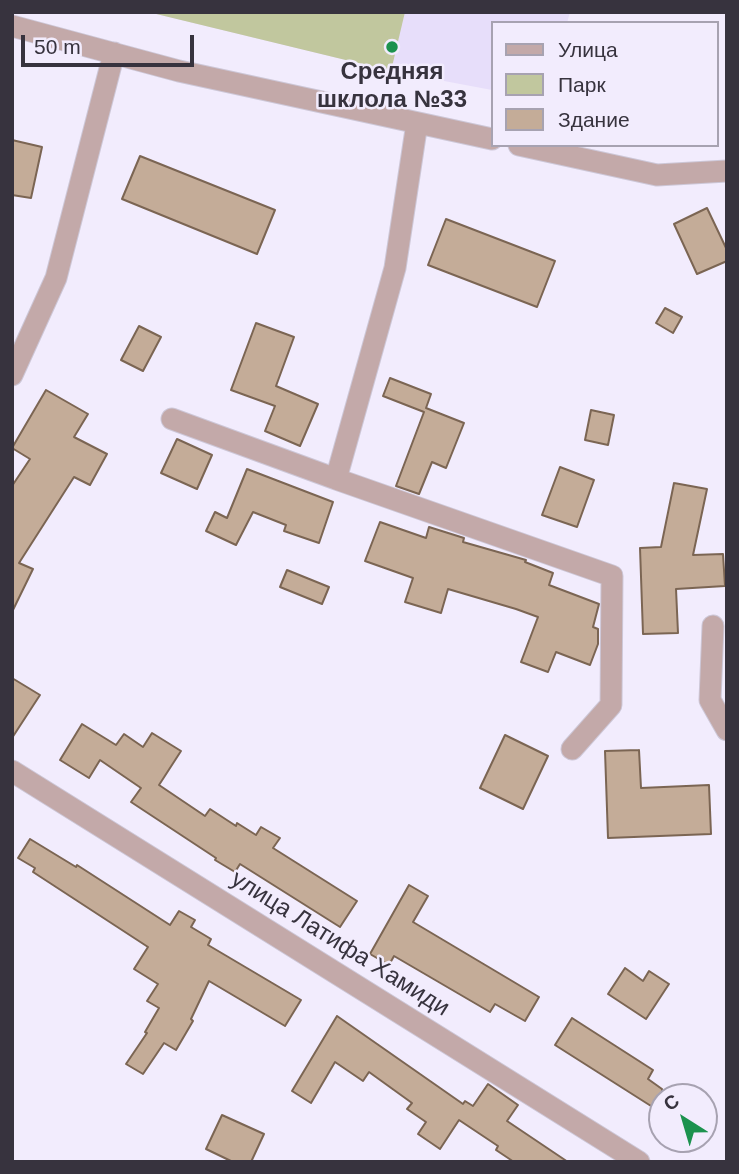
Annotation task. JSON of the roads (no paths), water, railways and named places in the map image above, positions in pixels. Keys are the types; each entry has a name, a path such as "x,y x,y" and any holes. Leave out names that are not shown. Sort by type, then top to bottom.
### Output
{"street":[{"path":"12,26 179,71 490,139"},
{"path":"12,375 56,278 114,53"},
{"path":"337,480 396,268 417,123"},
{"path":"528,147 657,175 727,171"},
{"path":"172,419 612,576 611,705 572,749"},
{"path":"713,626 710,700 727,730"},
{"name":"улица Латифа Хамиди","path":"12,771 639,1162"}],"place":[{"name":"Средняя шклола №33","path":"392,47"}]}
